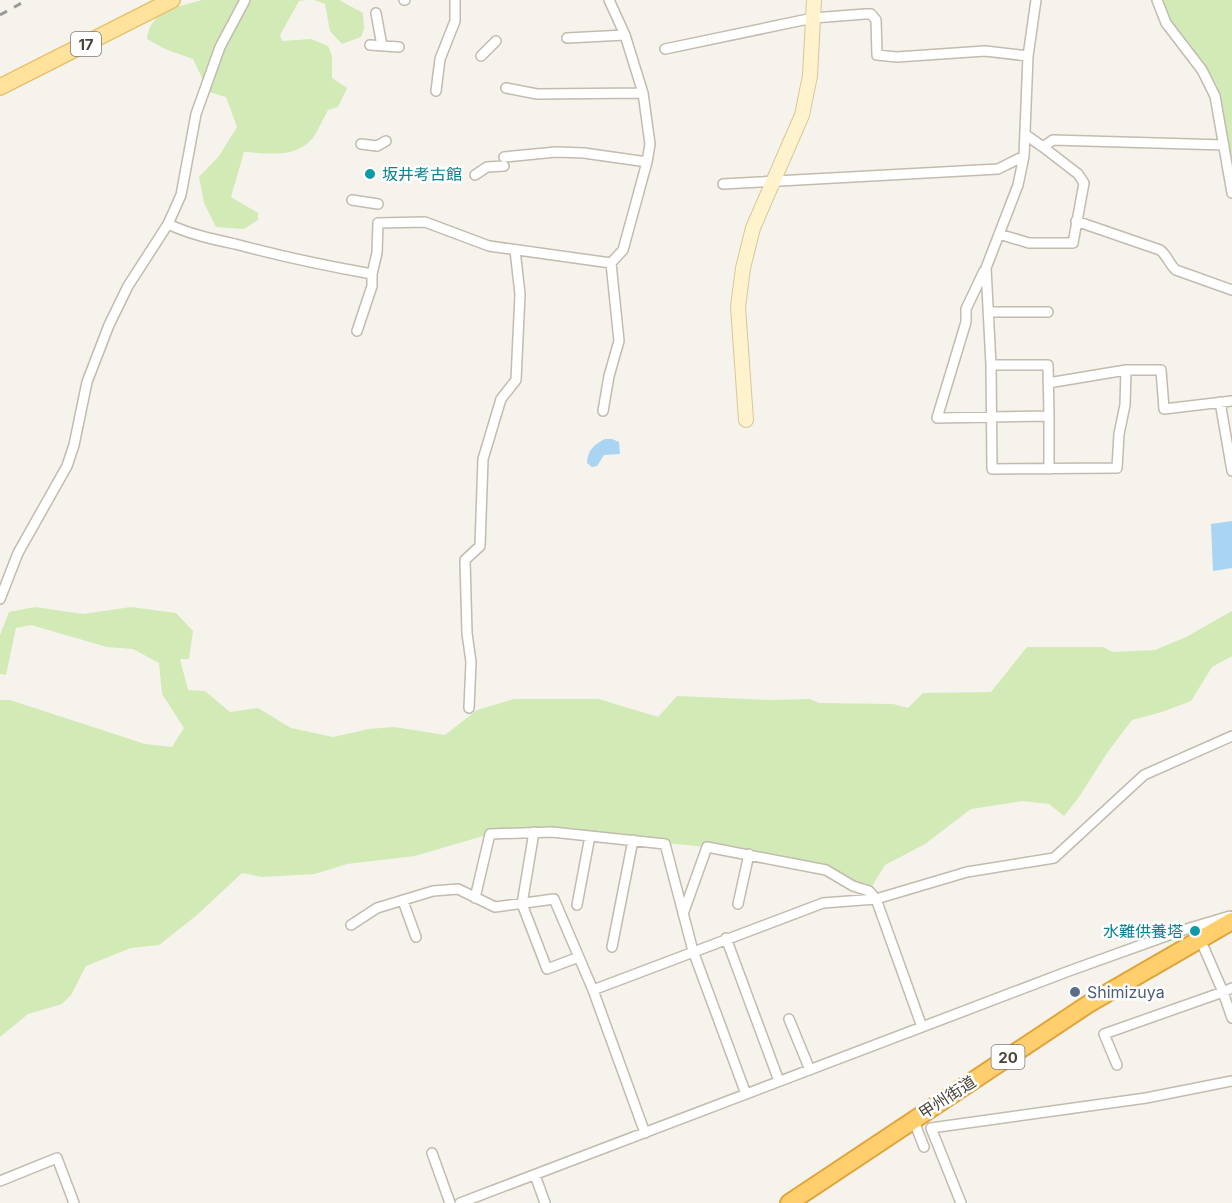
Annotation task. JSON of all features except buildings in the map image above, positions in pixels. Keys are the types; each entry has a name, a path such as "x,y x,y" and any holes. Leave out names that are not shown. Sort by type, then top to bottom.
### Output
{"highway":[{"name":"甲州街道","path":"789,1203 1090,1003 1232,921"}],"main road":[{"name":"17","path":"0,87 172,0"}],"street":[{"path":"0,599 18,553 67,466 74,445 87,381 109,325 128,286 168,224 180,195 196,114 220,47 245,0"},
{"path":"436,92 440,59 455,21 455,0"},
{"path":"603,411 609,376 619,341 612,263 623,250 650,144 643,93 625,35 609,0"},
{"path":"746,420 738,307 743,268 753,228 802,115 810,76 814,0"},
{"path":"1036,0 1028,56 1024,156 1018,185 986,268 966,309 966,322 937,418 1049,416"},
{"path":"1157,0 1166,23 1202,70 1215,96 1232,193"},
{"path":"376,13 382,46"},
{"path":"665,49 813,18 872,14 876,20 877,55 897,57 985,51 1028,56"},
{"path":"567,38 625,35"},
{"path":"481,56 496,41"},
{"path":"370,45 399,47"},
{"path":"506,88 537,94 643,93"},
{"path":"999,234 1029,243 1073,243 1084,183 1078,174 1026,135"},
{"path":"1043,147 1053,140 1224,145"},
{"path":"361,144 377,146 386,141"},
{"path":"475,175 487,167 504,161 556,152 584,153 647,162"},
{"path":"723,184 998,169 1024,156"},
{"path":"352,200 378,204"},
{"path":"1076,220 1160,250 1168,264 1176,270 1232,290"},
{"path":"357,331 372,286 377,253 378,223 425,222 489,246 612,263"},
{"path":"168,224 182,231 319,265 372,274"},
{"path":"469,708 471,662 467,633 465,560 480,546 483,459 501,399 516,380 520,294 515,250"},
{"path":"986,268 991,365 992,469 1117,468 1119,434 1125,405 1126,370"},
{"path":"988,312 1048,312"},
{"path":"991,365 1047,365 1049,469"},
{"path":"1048,383 1126,370 1161,370 1164,409 1232,401"},
{"path":"1220,402 1231,453 1232,471"},
{"path":"593,990 823,903 876,899 967,872 1054,858 1144,775 1232,736"},
{"path":"534,832 522,903 547,969 579,957"},
{"path":"475,898 490,834 552,832 665,844 693,951 746,1094"},
{"path":"577,905 590,836"},
{"path":"612,947 633,840"},
{"path":"683,914 707,847 826,870 853,886 868,891 876,899 922,1028"},
{"path":"738,904 748,854"},
{"path":"351,925 377,908 433,891 458,889 495,907 554,899 593,990 645,1133"},
{"path":"403,901 416,937"},
{"path":"460,1203 485,1199 535,1175 779,1081 1183,930 1232,916"},
{"path":"726,938 779,1081"},
{"path":"1204,948 1228,990 1232,1018"},
{"path":"1117,1065 1104,1034 1228,990"},
{"path":"789,1019 810,1070"},
{"path":"961,1203 931,1128 1146,1098 1232,1081"},
{"path":"913,1119 924,1147"},
{"path":"432,1153 450,1203"},
{"path":"0,1181 57,1158 74,1203"},
{"path":"535,1175 545,1203"}],"green space":[{"path":"202,0 306,0 299,1 280,35 282,41 311,39 328,46 332,56 332,78 347,88 338,107 328,110 312,139 297,150 271,154 244,152 231,197 258,213 258,220 244,229 216,227 204,203 199,177 219,156 237,127 226,97 209,92 193,59 165,49 147,39 149,29 159,16 175,8"},
{"path":"314,0 339,0 363,13 364,29 361,37 342,44 330,31 325,4"},
{"path":"1162,0 1232,0 1232,159 1217,85 1171,22"},
{"path":"35,607 83,614 131,607 176,613 193,631 189,659 180,659 188,690 205,691 230,712 258,708 291,728 333,737 369,729 394,727 445,735 477,710 514,699 599,699 658,717 677,696 770,700 810,699 819,703 893,704 908,708 923,693 991,692 1027,647 1103,647 1112,652 1155,650 1186,637 1232,611 1232,656 1212,667 1191,701 1132,720 1064,816 1049,804 1022,801 971,809 925,844 885,865 869,891 826,870 707,847 552,832 490,834 415,856 347,864 315,874 262,877 242,873 197,915 159,945 131,948 86,966 71,995 62,1004 28,1014 0,1037 0,700 10,700 145,744 172,747 184,728 162,694 159,663 133,649 107,647 31,625 16,628 6,675 0,674 0,635 9,612"}],"water":[{"path":"605,439 619,442 620,454 604,455 597,466 592,467 587,463 590,451"},
{"path":"1232,521 1232,568 1213,571 1211,524"}],"railway":[{"path":"0,15 27,0"}],"place":[{"name":"坂井考古館","path":"370,174"},
{"name":"水難供養塔","path":"1195,931"},
{"name":"Shimizuya","path":"1075,992"}]}
